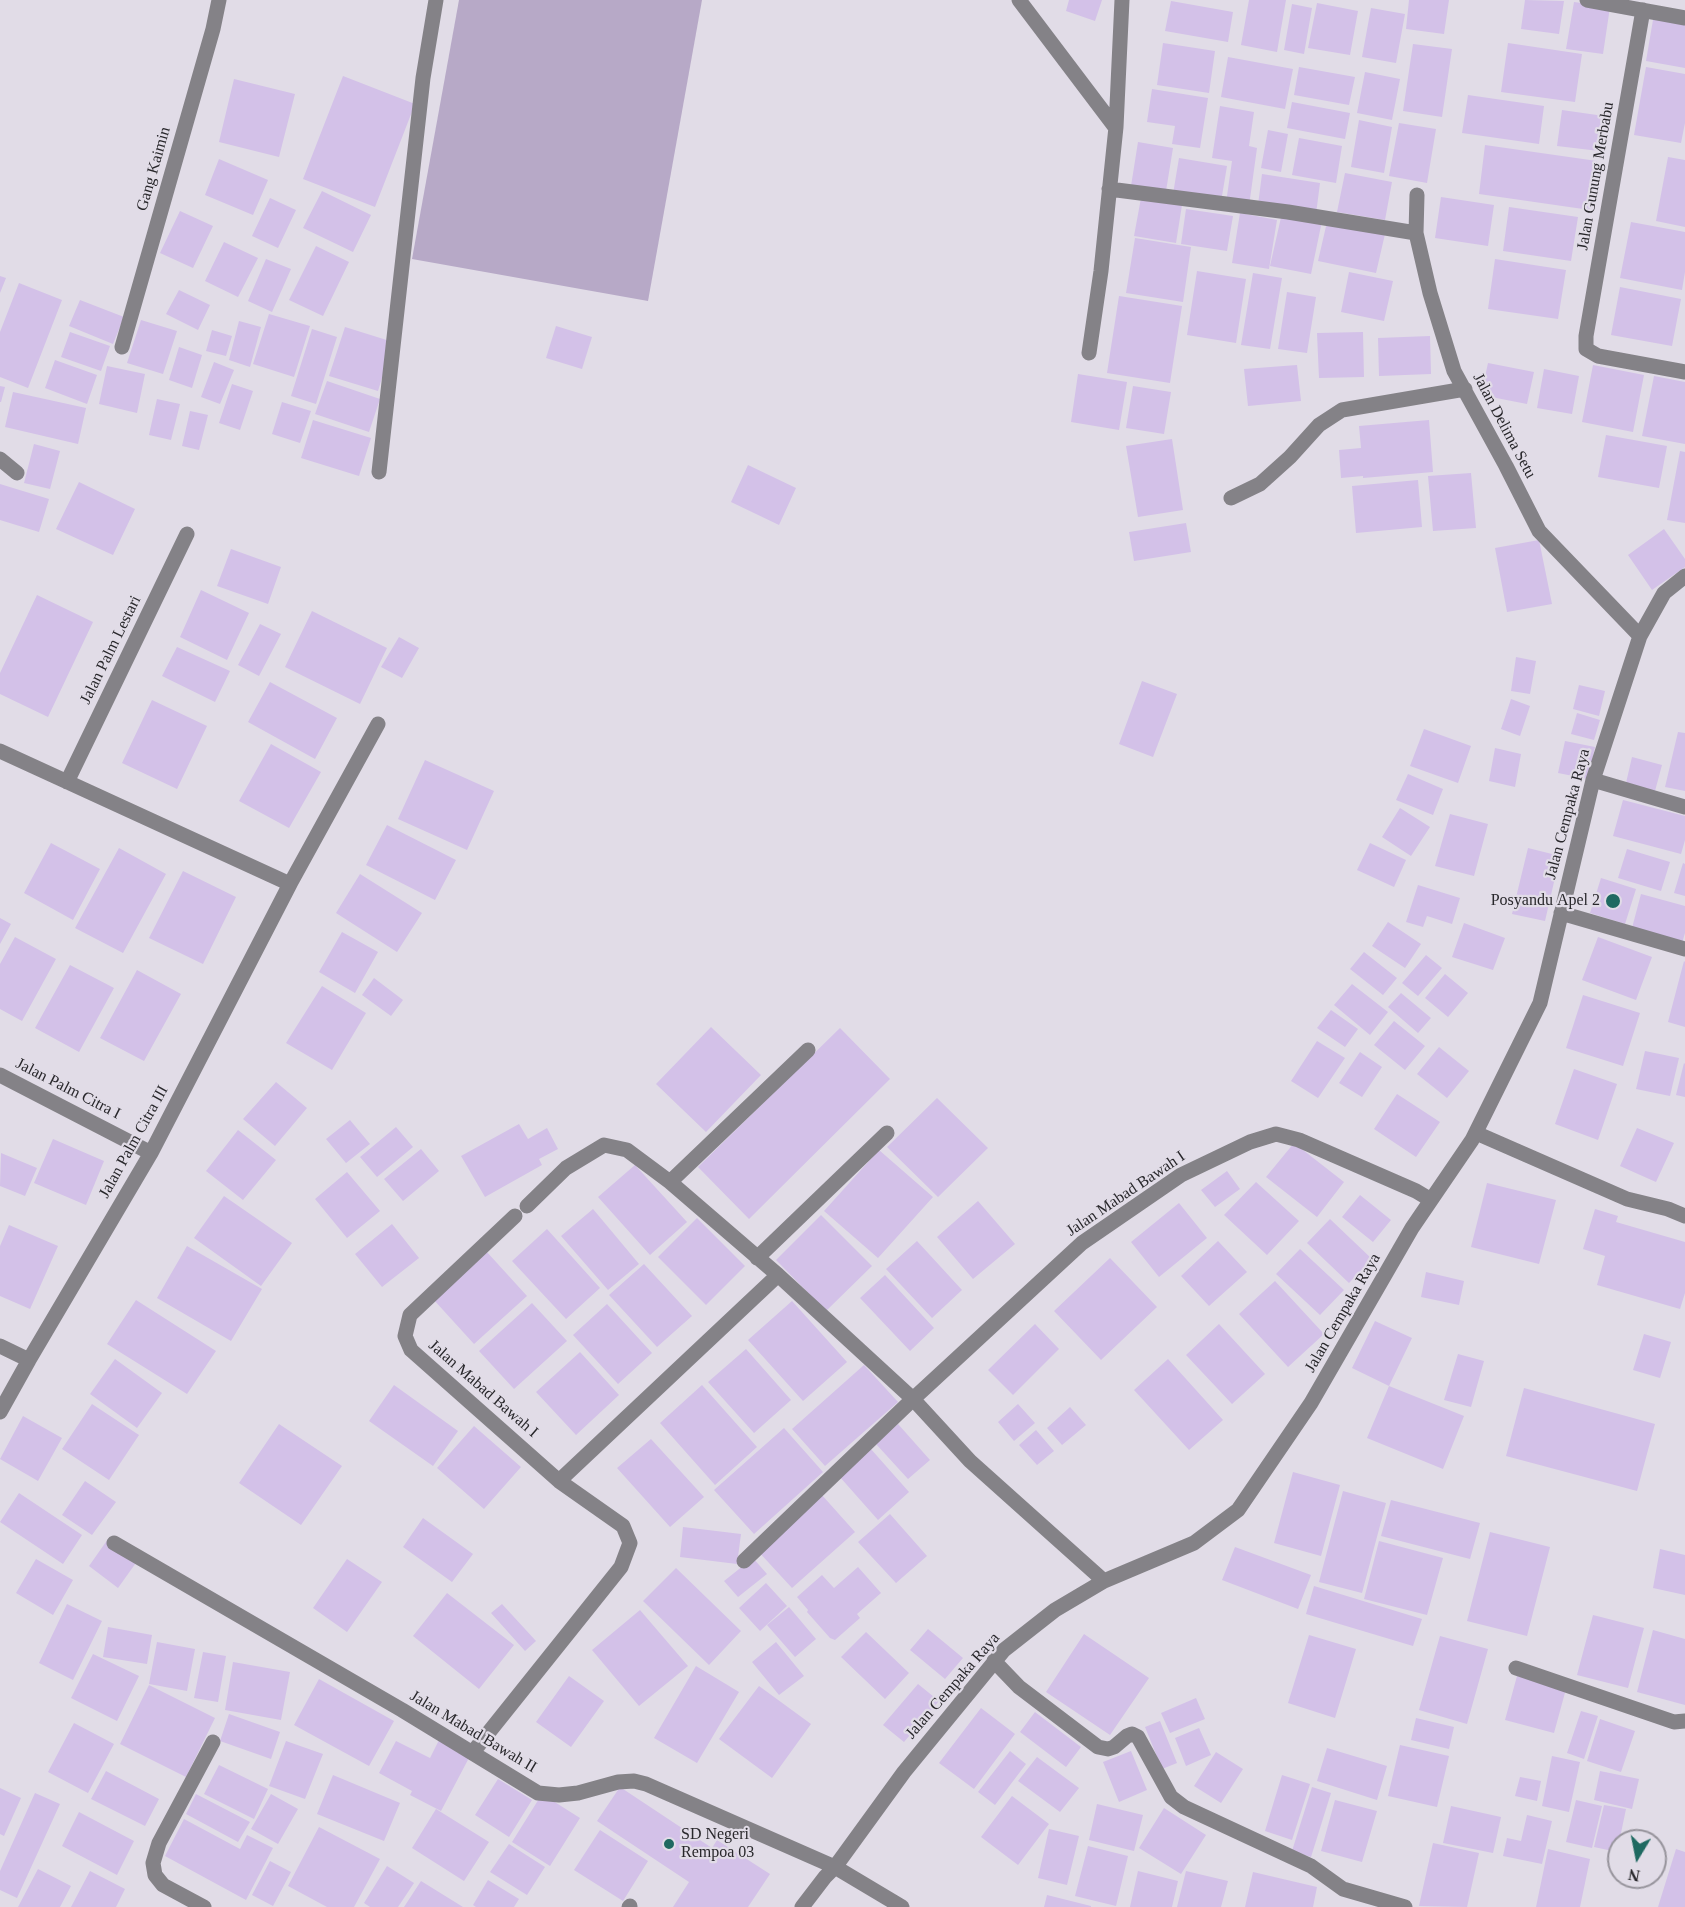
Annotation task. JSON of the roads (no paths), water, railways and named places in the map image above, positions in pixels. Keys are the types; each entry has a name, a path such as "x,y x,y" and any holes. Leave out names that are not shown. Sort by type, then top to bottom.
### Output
{"street":[{"name":"Gang Kaimin","path":"122,347 213,29 219,0"},
{"path":"379,472 423,78 436,0"},
{"path":"1019,0 1115,127"},
{"path":"1089,353 1101,271 1115,127 1122,0"},
{"path":"1587,0 1685,18"},
{"path":"1626,0 1643,10"},
{"name":"Jalan Gunung Merbabu","path":"1643,10 1586,336 1586,349 1598,356 1685,372"},
{"path":"1109,189 1288,212 1416,233"},
{"name":"Jalan Delima Setu","path":"1417,195 1416,233 1430,293 1454,370 1539,531 1640,636"},
{"path":"1231,498 1260,484 1290,457 1319,425 1342,410 1465,390"},
{"path":"0,459 16,473"},
{"name":"Jalan Palm Lestari","path":"67,782 187,534"},
{"name":"Jalan Cempaka Raya","path":"802,1907 835,1867 904,1773 1004,1650 1054,1610 1104,1581 1194,1543 1238,1510 1311,1403 1412,1228 1476,1133 1540,1004 1593,780 1640,636 1664,593 1685,576"},
{"name":"Jalan Palm Citra III","path":"0,1412 28,1360 151,1153 290,884 378,724"},
{"path":"0,751 290,884"},
{"path":"1593,780 1685,807"},
{"path":"1561,913 1685,949"},
{"path":"670,1182 808,1050"},
{"name":"Jalan Palm Citra I","path":"0,1075 151,1153"},
{"path":"757,1258 887,1133"},
{"path":"1476,1133 1628,1199 1685,1215"},
{"name":"Jalan Mabad Bawah I","path":"744,1561 1082,1243 1181,1175 1250,1142 1276,1134 1299,1140 1416,1191 1431,1200"},
{"name":"Jalan Mabad Bawah I","path":"473,1752 621,1567 630,1543 622,1526 559,1481 411,1350 405,1336 410,1315 566,1168 604,1145 627,1150 670,1182 778,1275 913,1400 970,1461 1104,1581"},
{"path":"559,1481 778,1275"},
{"path":"0,1346 28,1360"},
{"name":"Jalan Mabad Bawah II","path":"114,1543 473,1752 538,1793 559,1795 578,1793 618,1782 634,1781 646,1784 835,1867 902,1907"},
{"path":"994,1661 1019,1687 1098,1747 1108,1749 1127,1736 1132,1734 1138,1737 1171,1797 1184,1807 1311,1866 1343,1889 1405,1907"},
{"path":"1516,1668 1674,1722 1685,1721"},
{"path":"204,1907 163,1885 155,1875 154,1866 159,1843 213,1742"}],"place":[{"name":"Posyandu Apel 2","path":"1613,901"},
{"name":"SD Negeri Rempoa 03","path":"669,1844"}]}
